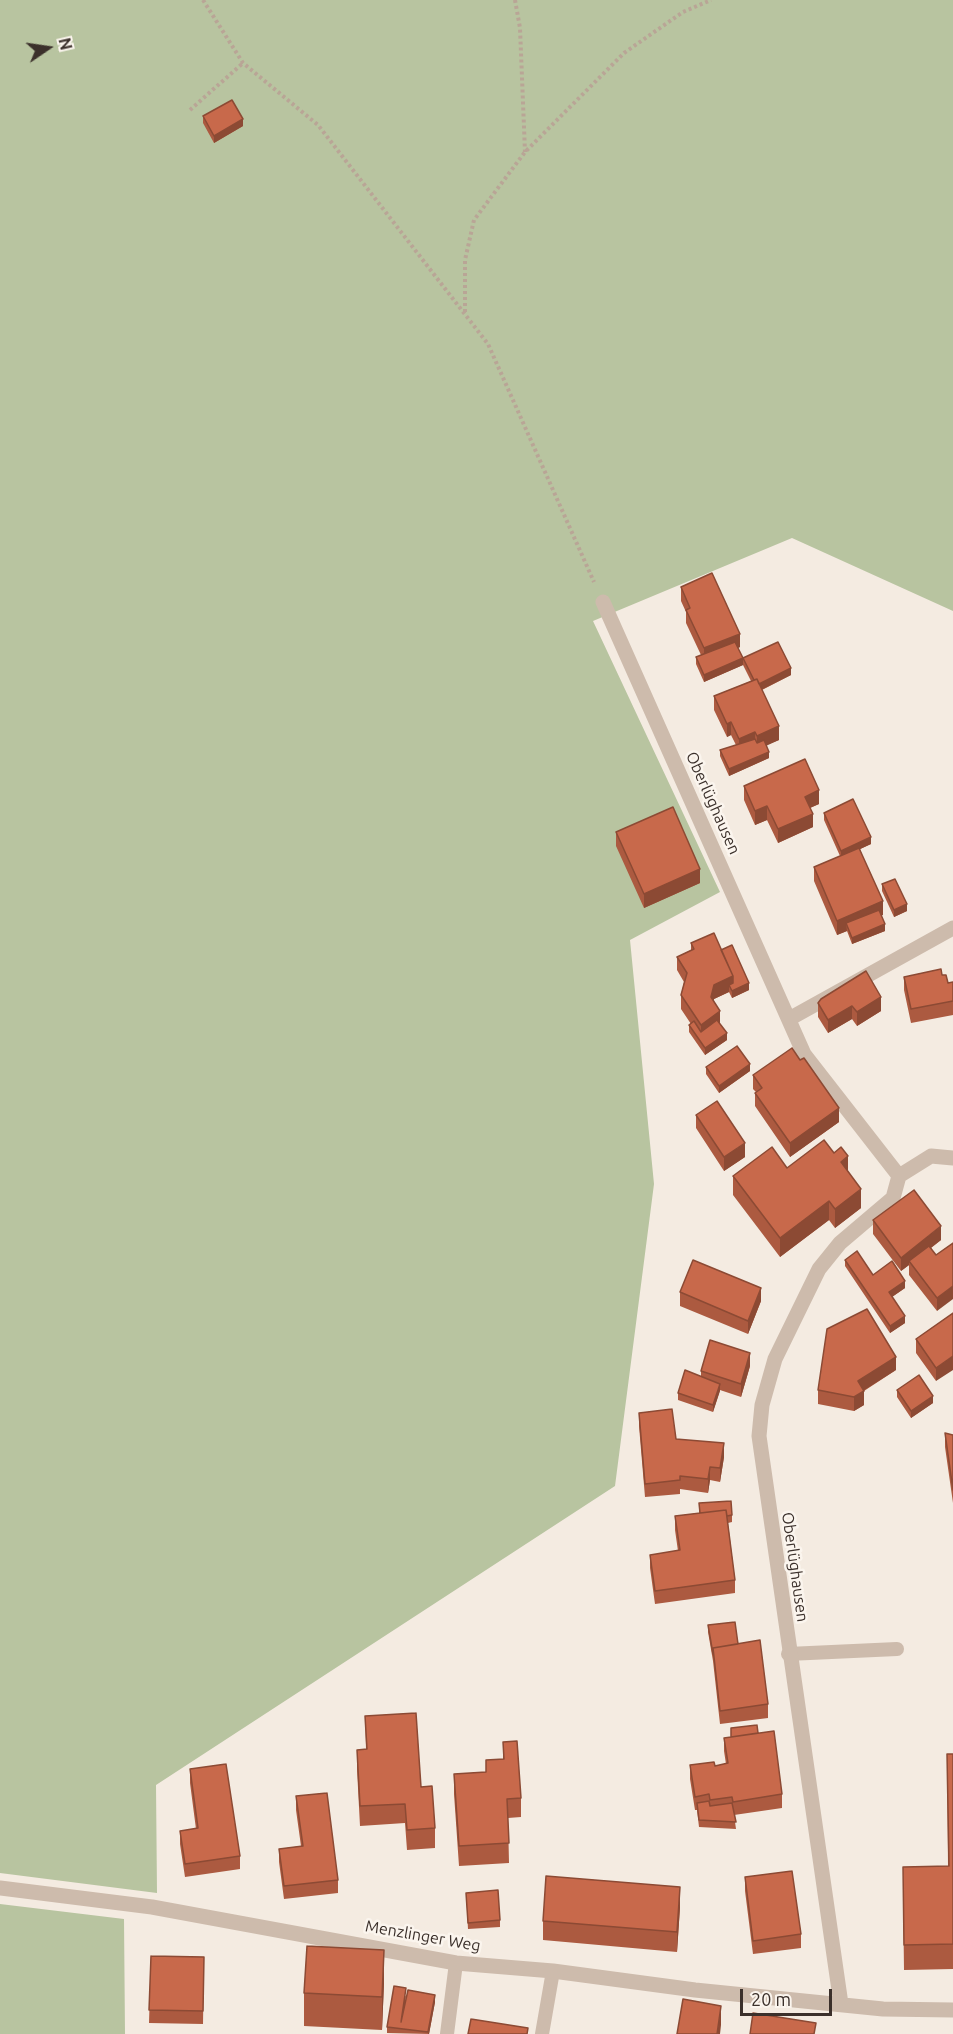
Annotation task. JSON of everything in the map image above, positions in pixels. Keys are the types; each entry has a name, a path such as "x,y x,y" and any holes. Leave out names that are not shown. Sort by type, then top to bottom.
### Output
{"street":[{"name":"Oberlüghausen","path":"603,602 804,1054 898,1176 893,1198 840,1243 819,1269 775,1359 762,1405 759,1436 788,1654 841,2004"},
{"path":"789,1019 953,928"},
{"path":"898,1176 931,1156 953,1158"},
{"name":"Menzlinger Weg","path":"0,1888 152,1907 456,1963 553,1971 695,1990 883,2009 953,2010"}],"lane":[{"path":"788,1654 897,1649"},
{"path":"447,2034 456,1963"},
{"path":"542,2034 553,1971"}],"path":[{"path":"203,0 243,63 318,125 488,344 603,602"},
{"path":"515,0 520,28 525,152"},
{"path":"465,312 465,260 474,220 525,152 624,53 683,12 711,0"},
{"path":"190,110 243,63"}],"green space":[{"path":"0,0 953,0 953,611 792,538 593,621 720,892 630,940 654,1184 615,1486 156,1785 157,1893 0,1873"},
{"path":"0,1904 124,1919 125,2034 0,2034"}],"building":[{"path":"232,100 243,119 214,136 203,116"},
{"path":"712,573 740,634 704,648 686,610 690,608 681,587"},
{"path":"735,642 743,658 704,675 696,657"},
{"path":"778,642 791,668 759,684 757,679 754,680 743,658"},
{"path":"757,679 779,726 757,736 755,732 739,739 731,722 727,724 714,696"},
{"path":"755,739 757,743 764,740 769,752 729,769 720,750"},
{"path":"805,759 819,790 805,797 813,814 778,829 767,806 755,811 744,786"},
{"path":"853,799 871,837 841,851 824,813"},
{"path":"673,807 700,869 644,894 616,832"},
{"path":"859,848 883,901 837,921 814,867"},
{"path":"895,879 907,904 894,910 882,884"},
{"path":"879,910 885,924 852,938 846,923"},
{"path":"714,933 733,976 714,985 711,997 720,1011 701,1025 681,995 687,973 677,957 694,949 691,943"},
{"path":"732,945 749,983 732,991 729,985 733,983 733,976 721,950"},
{"path":"941,969 948,983 953,982 953,1001 911,1009 904,977"},
{"path":"866,971 881,997 857,1012 852,1006 828,1020 818,1003 821,999"},
{"path":"717,1020 727,1033 705,1048 689,1025 694,1021 701,1032"},
{"path":"737,1046 750,1064 719,1086 706,1067"},
{"path":"792,1048 800,1060 804,1058 839,1108 790,1143 755,1093 762,1088 753,1075"},
{"path":"717,1101 745,1143 724,1157 696,1115"},
{"path":"824,1140 834,1153 841,1147 848,1156 841,1162 861,1189 835,1209 829,1201 780,1238 733,1176 772,1147 787,1168"},
{"path":"914,1190 941,1226 901,1258 873,1220"},
{"path":"953,1243 953,1286 937,1298 909,1261 929,1246 936,1255"},
{"path":"857,1251 873,1275 892,1261 905,1281 889,1292 905,1316 890,1326 845,1260"},
{"path":"693,1260 761,1288 748,1321 680,1292"},
{"path":"867,1309 896,1357 858,1381 864,1391 854,1397 818,1390 827,1329"},
{"path":"953,1313 953,1356 936,1368 916,1339"},
{"path":"710,1340 750,1353 741,1384 701,1371"},
{"path":"685,1370 720,1384 713,1405 678,1393"},
{"path":"919,1375 933,1396 911,1411 897,1390"},
{"path":"672,1409 676,1439 724,1443 720,1468 710,1467 708,1479 680,1476 680,1480 645,1484 639,1413"},
{"path":"945,1433 953,1435 953,1490"},
{"path":"731,1501 732,1515 727,1516 726,1510 700,1513 699,1503"},
{"path":"726,1510 735,1580 655,1591 650,1555 680,1550 675,1516"},
{"path":"735,1622 738,1644 713,1648 713,1654 708,1625"},
{"path":"760,1640 768,1704 720,1711 713,1648"},
{"path":"416,1713 421,1787 432,1786 435,1828 407,1830 405,1804 360,1806 357,1750 367,1749 365,1716"},
{"path":"757,1725 758,1733 731,1737 731,1728"},
{"path":"774,1731 782,1794 733,1802 732,1797 710,1800 709,1794 695,1797 690,1765 714,1762 715,1766 728,1763 724,1738"},
{"path":"517,1741 521,1798 507,1799 509,1843 459,1846 454,1774 486,1772 486,1760 504,1759 503,1742"},
{"path":"947,1754 953,1754 953,1944 904,1945 903,1867 949,1866"},
{"path":"226,1764 240,1856 185,1864 180,1831 198,1828 190,1769"},
{"path":"327,1793 338,1880 284,1886 279,1849 303,1846 296,1796"},
{"path":"709,1801 710,1806 732,1803 736,1822 699,1820 697,1803"},
{"path":"792,1871 801,1934 753,1941 745,1877"},
{"path":"546,1876 680,1887 677,1932 543,1921"},
{"path":"498,1890 500,1920 468,1923 466,1893"},
{"path":"307,1946 384,1950 382,1997 304,1993"},
{"path":"151,1956 204,1957 203,2011 149,2010"},
{"path":"394,1986 406,1988 401,2022 408,1990 435,1995 428,2032 387,2027"},
{"path":"683,1999 721,2006 717,2034 677,2034"},
{"path":"753,2013 816,2023 814,2034 750,2034"},
{"path":"471,2019 528,2028 527,2034 468,2034"}]}
